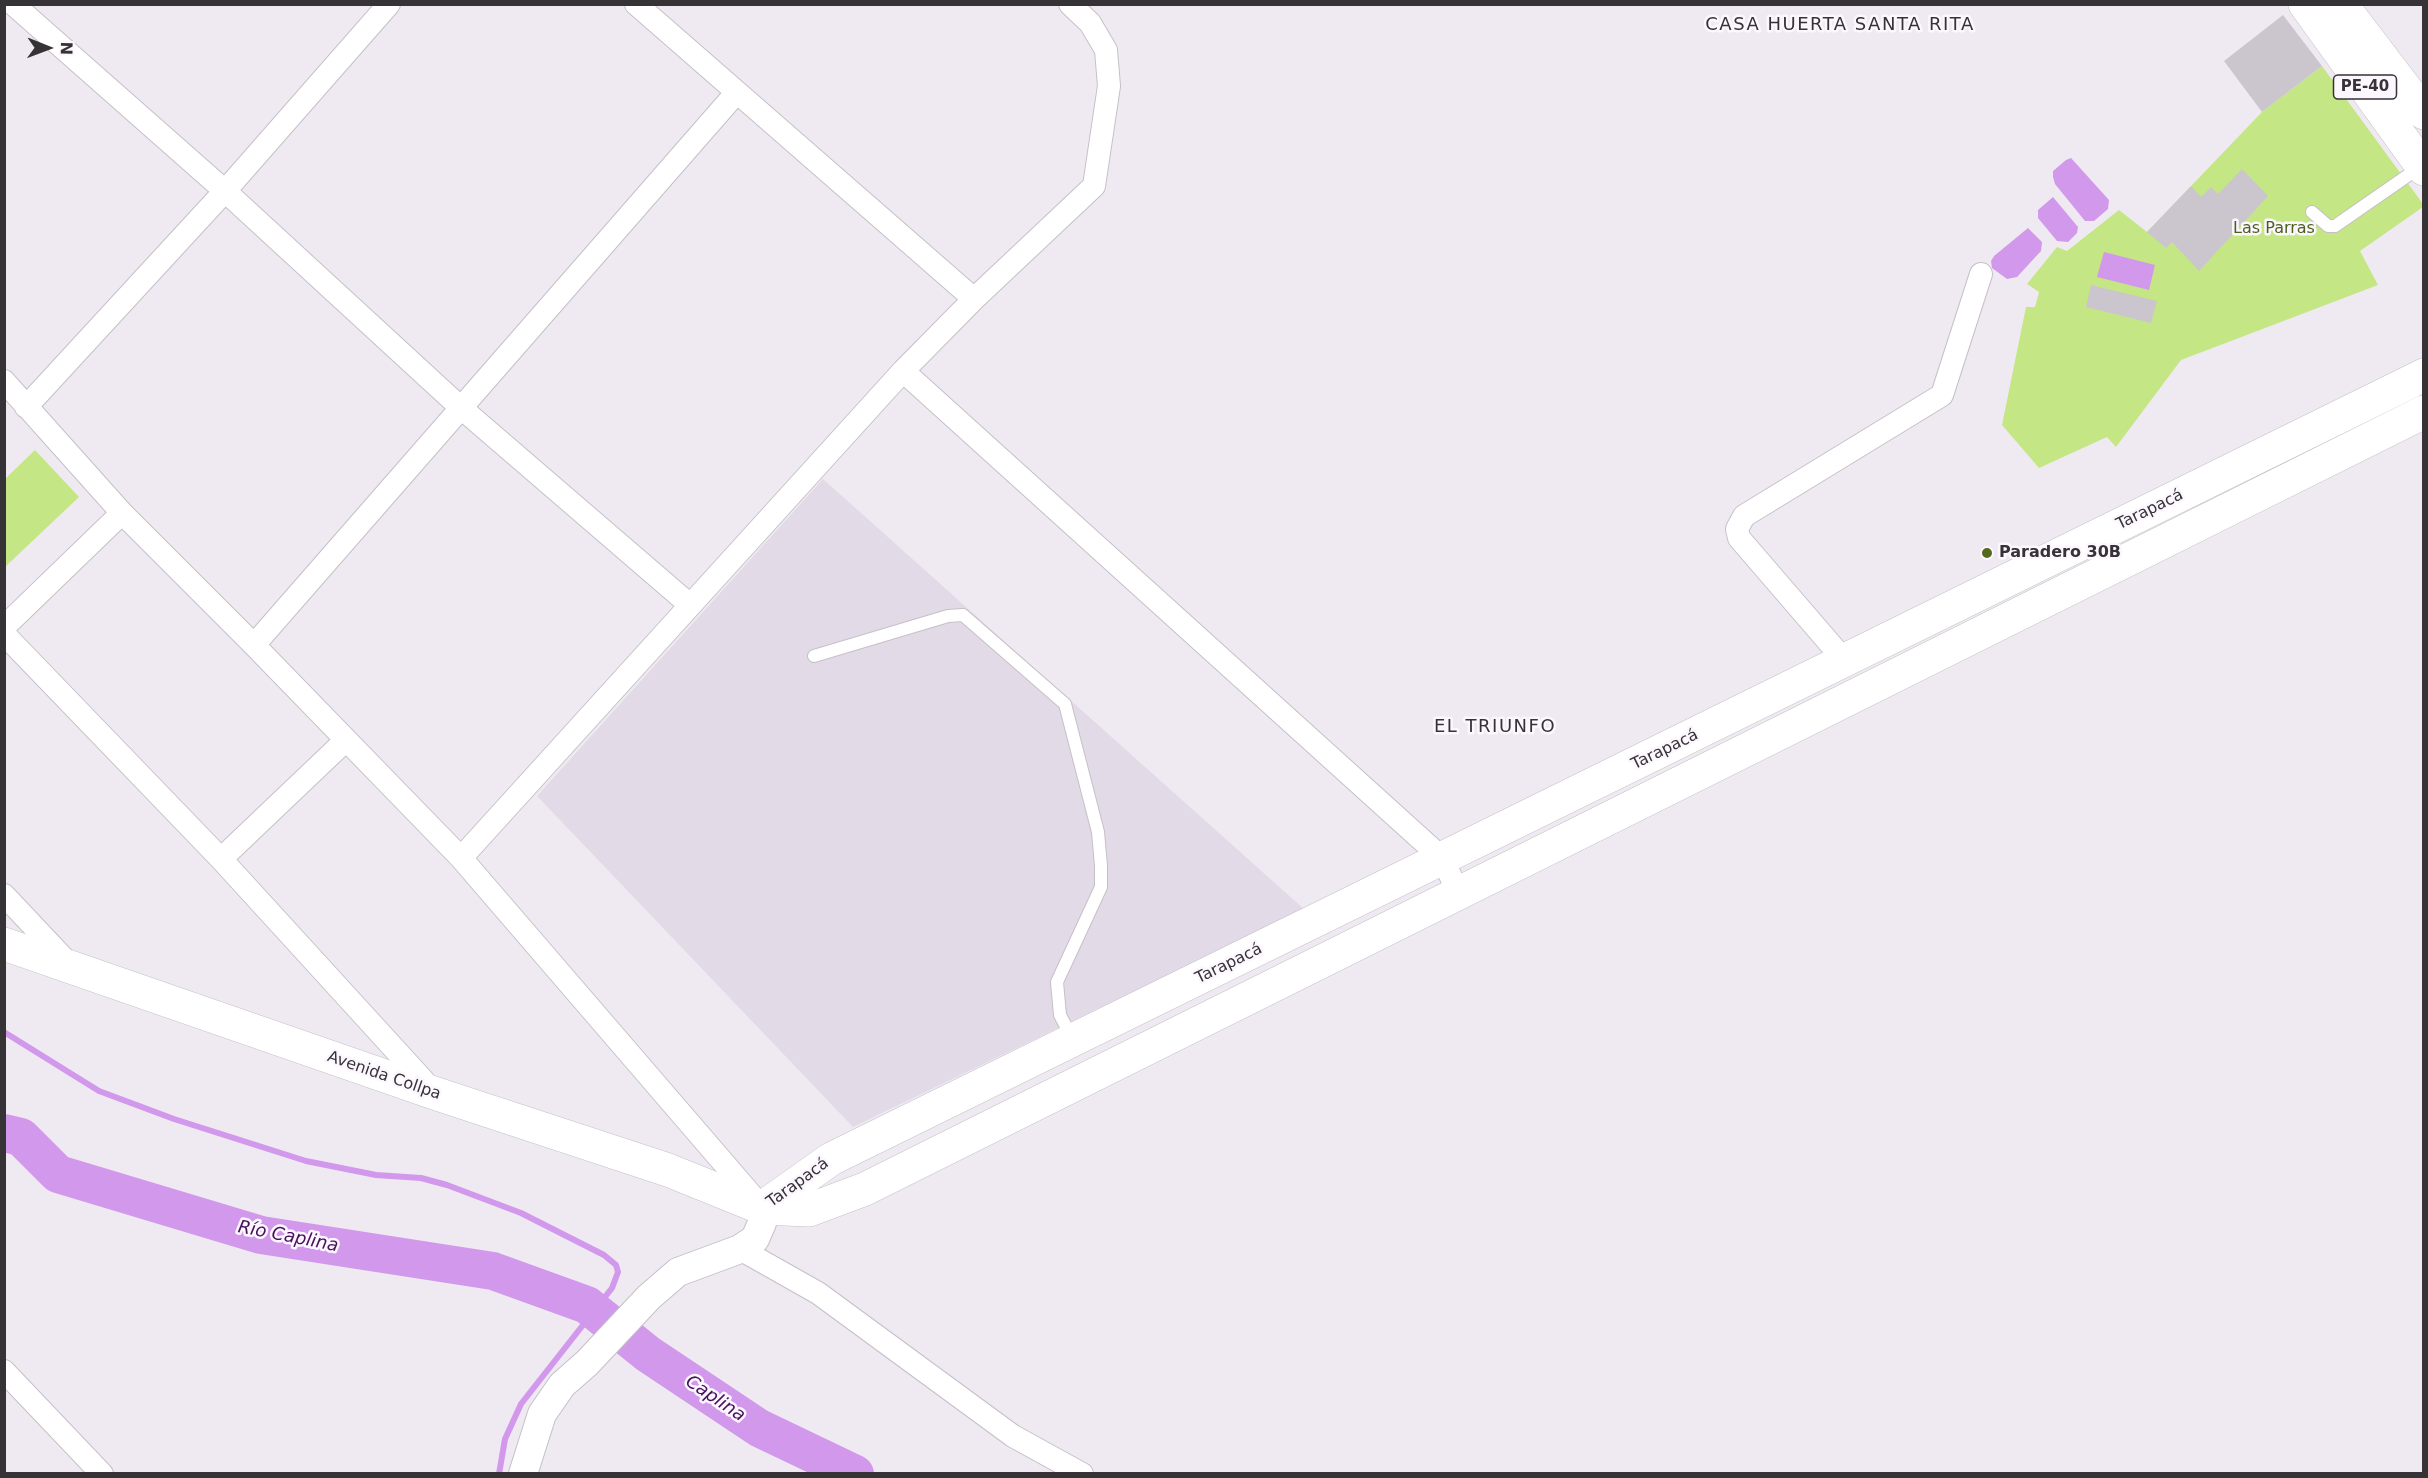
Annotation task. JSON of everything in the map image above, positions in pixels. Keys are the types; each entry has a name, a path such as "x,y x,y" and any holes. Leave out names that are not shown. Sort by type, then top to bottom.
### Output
{"main road":[{"name":"PE-40","path":"2305,4 2339,19 2424,113"},
{"name":"PE-40","path":"2339,19 2423,167"},
{"name":"Tarapacá","path":"762,1208 831,1160 2415,379"},
{"path":"2415,379 2423,413"},
{"name":"Tarapacá","path":"762,1208 809,1210 865,1189 2423,413"},
{"path":"2033,568 2049,599"},
{"path":"1810,678 1826,709"},
{"path":"1641,761 1658,793"},
{"name":"Avenida Collpa","path":"4,944 434,1093 668,1170 762,1208"},
{"path":"1073,1041 1091,1076"}],"street":[{"path":"13,4 225,191 460,407 690,605"},
{"path":"26,407 225,191 389,4"},
{"path":"636,4 974,299"},
{"path":"460,858 903,371 974,299 1094,186 1109,86 1106,50 1090,23 1070,4"},
{"path":"254,645 737,92"},
{"path":"1845,661 1739,538 1737,530 1744,516 1942,395 1981,274"},
{"path":"903,371 1443,859 1458,893"},
{"path":"4,381 122,513 254,645 460,858 762,1208 762,1223 754,1239 740,1249 678,1272 649,1297 587,1363 562,1385 542,1414 523,1473"},
{"path":"4,627 122,513"},
{"path":"4,634 221,859 434,1093"},
{"path":"221,859 346,740"},
{"path":"4,895 72,968"},
{"path":"740,1249 818,1293 1014,1436 1082,1473"},
{"path":"4,1371 102,1473"}],"lane":[{"path":"2312,212 2328,226 2336,226 2423,167"},
{"path":"814,656 948,616 963,615 1065,705 1098,832 1101,866 1101,886 1057,982 1060,1015 1073,1041"}],"shaded area":[{"path":"2071,158 2109,200 2108,209 2094,221 2085,221 2055,184 2053,171"},
{"path":"2053,197 2078,227 2077,233 2068,242 2057,241 2038,218 2038,210"},
{"path":"2028,228 2042,242 2041,251 2017,277 2007,279 1992,268 1991,261"},
{"path":"2104,252 2155,265 2149,290 2097,277"},
{"path":"823,479 1304,909 853,1127 537,796"}],"green space":[{"name":"Las Parras","path":"2322,66 2423,204 2423,207 2360,251 2378,285 2181,360 2116,447 2107,437 2039,468 2002,425 2026,307 2035,307 2039,292 2027,284 2057,247 2067,251 2119,210 2147,232 2262,112"},
{"path":"35,450 79,497 5,567 5,479"}],"building":[{"path":"2283,15 2322,66 2262,112 2224,61"},
{"name":"Las Parras","path":"2242,169 2268,196 2199,271 2172,242 2166,248 2147,232 2191,186 2201,197 2211,187 2218,194"},
{"path":"2091,285 2157,301 2151,323 2086,307"}],"waterway":[{"path":"4,1032 99,1091 174,1119 306,1161 376,1175 421,1178 447,1185 521,1213 604,1255 616,1265 618,1272 612,1288 521,1404 505,1439 499,1474"},
{"name":"Río Caplina","path":"4,1133 21,1137 58,1174 261,1235 493,1271 587,1305 648,1354 759,1428 855,1474"}],"place":[{"name":"Paradero 30B","path":"1987,553"}],"district":[{"name":"CASA HUERTA SANTA RITA","path":"1840,25"},
{"name":"EL TRIUNFO","path":"1495,727"}],"water label":[{"name":"Caplina","path":"715,1399"}]}
